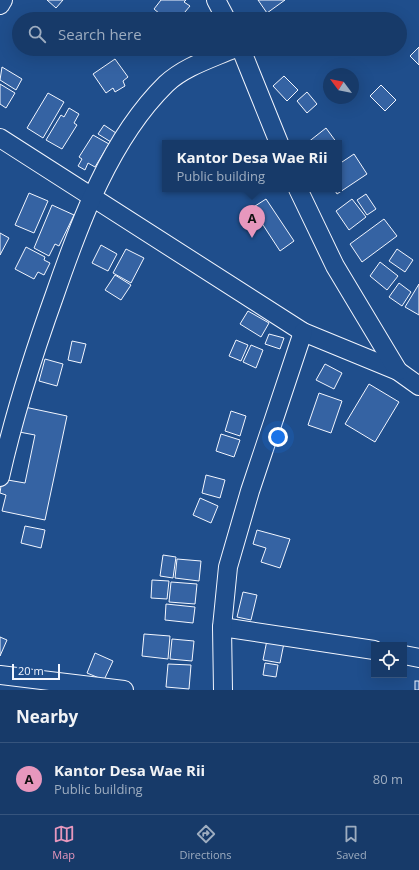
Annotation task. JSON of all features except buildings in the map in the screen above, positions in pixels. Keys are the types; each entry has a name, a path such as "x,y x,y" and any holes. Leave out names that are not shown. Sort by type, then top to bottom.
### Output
{"street":[{"path":"0,5 3,0"},
{"path":"216,0 222,12"},
{"path":"0,477 23,385 72,246 92,197 125,137 140,114 167,84 189,68 217,56"},
{"path":"244,56 278,140"},
{"path":"0,138 303,332 398,371 419,386"},
{"path":"299,192 335,266 398,371"},
{"path":"223,690 222,627 228,567 250,490 303,332"},
{"path":"222,627 371,650"},
{"path":"407,656 419,658"},
{"path":"0,675 124,690"}],"place":[{"name":"Kantor Desa Wae Rii","path":"252,238"}]}
